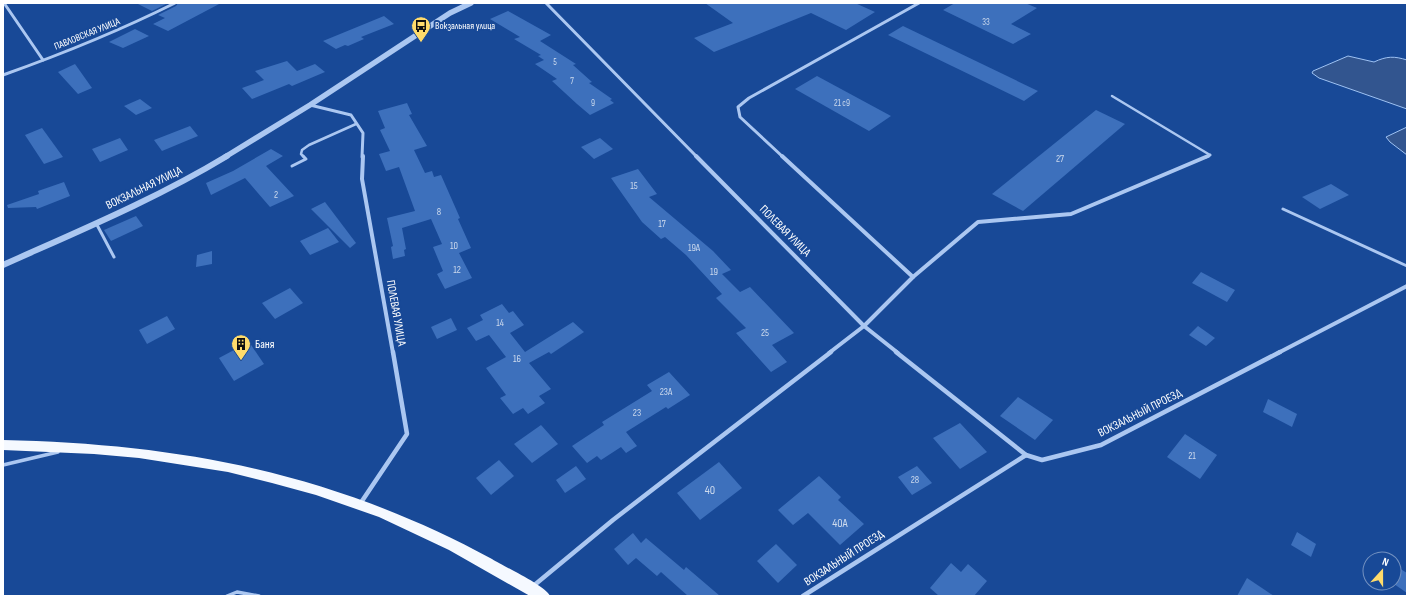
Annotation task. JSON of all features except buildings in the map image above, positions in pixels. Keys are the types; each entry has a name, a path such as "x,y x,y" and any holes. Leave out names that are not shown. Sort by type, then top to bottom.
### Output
{"main road":[{"path":"3,445 79,446 189,459 248,471 360,504 467,552 543,596"}],"street":[{"path":"4,3 43,60"},
{"name":"ПАВЛОВСКАЯ УЛИЦА","path":"3,75 124,28 175,3"},
{"name":"ВОКЗАЛЬНАЯ УЛИЦА","path":"3,265 192,177 310,105 450,13 471,3"},
{"name":"ПОЛЕВАЯ УЛИЦА","path":"546,3 864,326 1026,455"},
{"path":"913,277 740,117 738,107 750,98 919,3"},
{"name":"ПОЛЕВАЯ УЛИЦА","path":"310,105 351,115 362,133 362,179 407,434 360,504"},
{"path":"530,588 613,520 864,326 913,277 978,222 1071,214 1210,155"},
{"name":"ВОКЗАЛЬНЫЙ ПРОЕЗД","path":"803,596 1026,455 1042,460 1101,445 1407,286"}],"lane":[{"path":"1112,96 1210,155"},
{"path":"292,166 306,159 301,154 302,150 309,145 356,124"},
{"path":"1283,209 1407,266"},
{"path":"96,223 114,258"},
{"path":"3,465 79,446"},
{"path":"228,596 237,592 259,596"}],"water":[{"path":"1348,56 1374,62 1390,57 1407,60 1407,109 1319,78 1312,73 1313,71"},
{"path":"1407,127 1407,155 1386,137"}],"place":[{"name":"Вокзальная улица","path":"421,43"},
{"name":"Баня","path":"241,361"}]}
